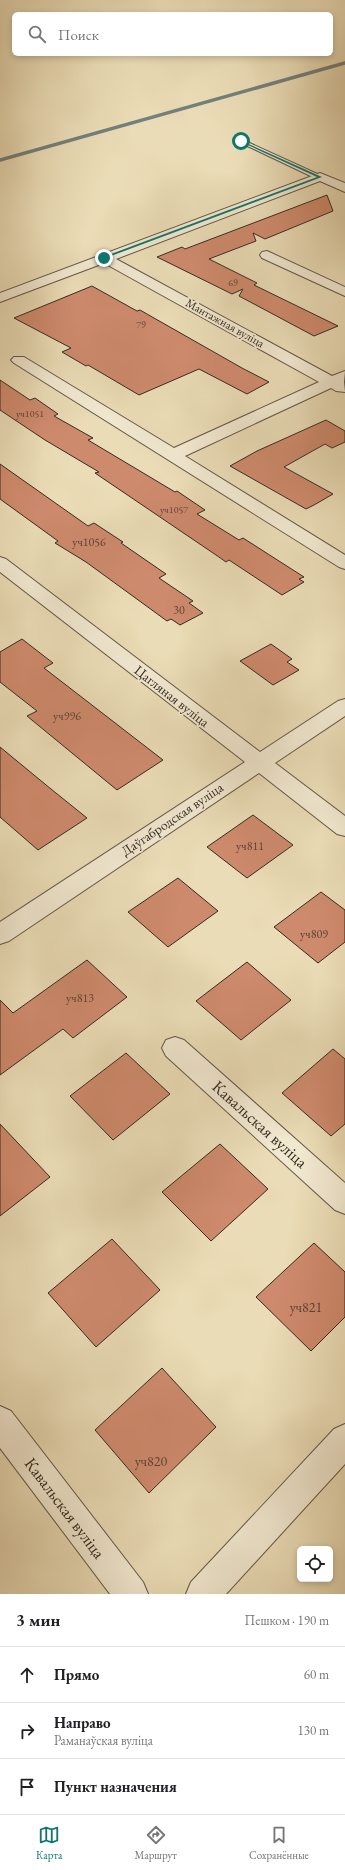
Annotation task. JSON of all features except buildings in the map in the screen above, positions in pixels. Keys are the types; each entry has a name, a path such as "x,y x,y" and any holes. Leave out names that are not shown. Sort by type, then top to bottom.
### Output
{"street":[{"path":"0,298 320,177 345,188"},
{"path":"267,255 345,292"},
{"name":"Мантажная вуліца","path":"104,258 341,382"},
{"path":"19,360 345,563"},
{"path":"173,455 341,382"},
{"name":"Цагляная вуліца","path":"0,562 345,828"},
{"name":"Даўгабродская вуліца","path":"0,934 258,762 345,706"},
{"name":"Кавальская вуліца","path":"175,1048 345,1201"},
{"name":"Кавальская вуліца","path":"0,1422 131,1594"},
{"path":"203,1594 345,1440"}],"lane":[{"path":"241,141 320,177"}],"waterway":[{"path":"0,160 345,63"}],"route":[{"path":"104,258 320,177 241,141"}]}
